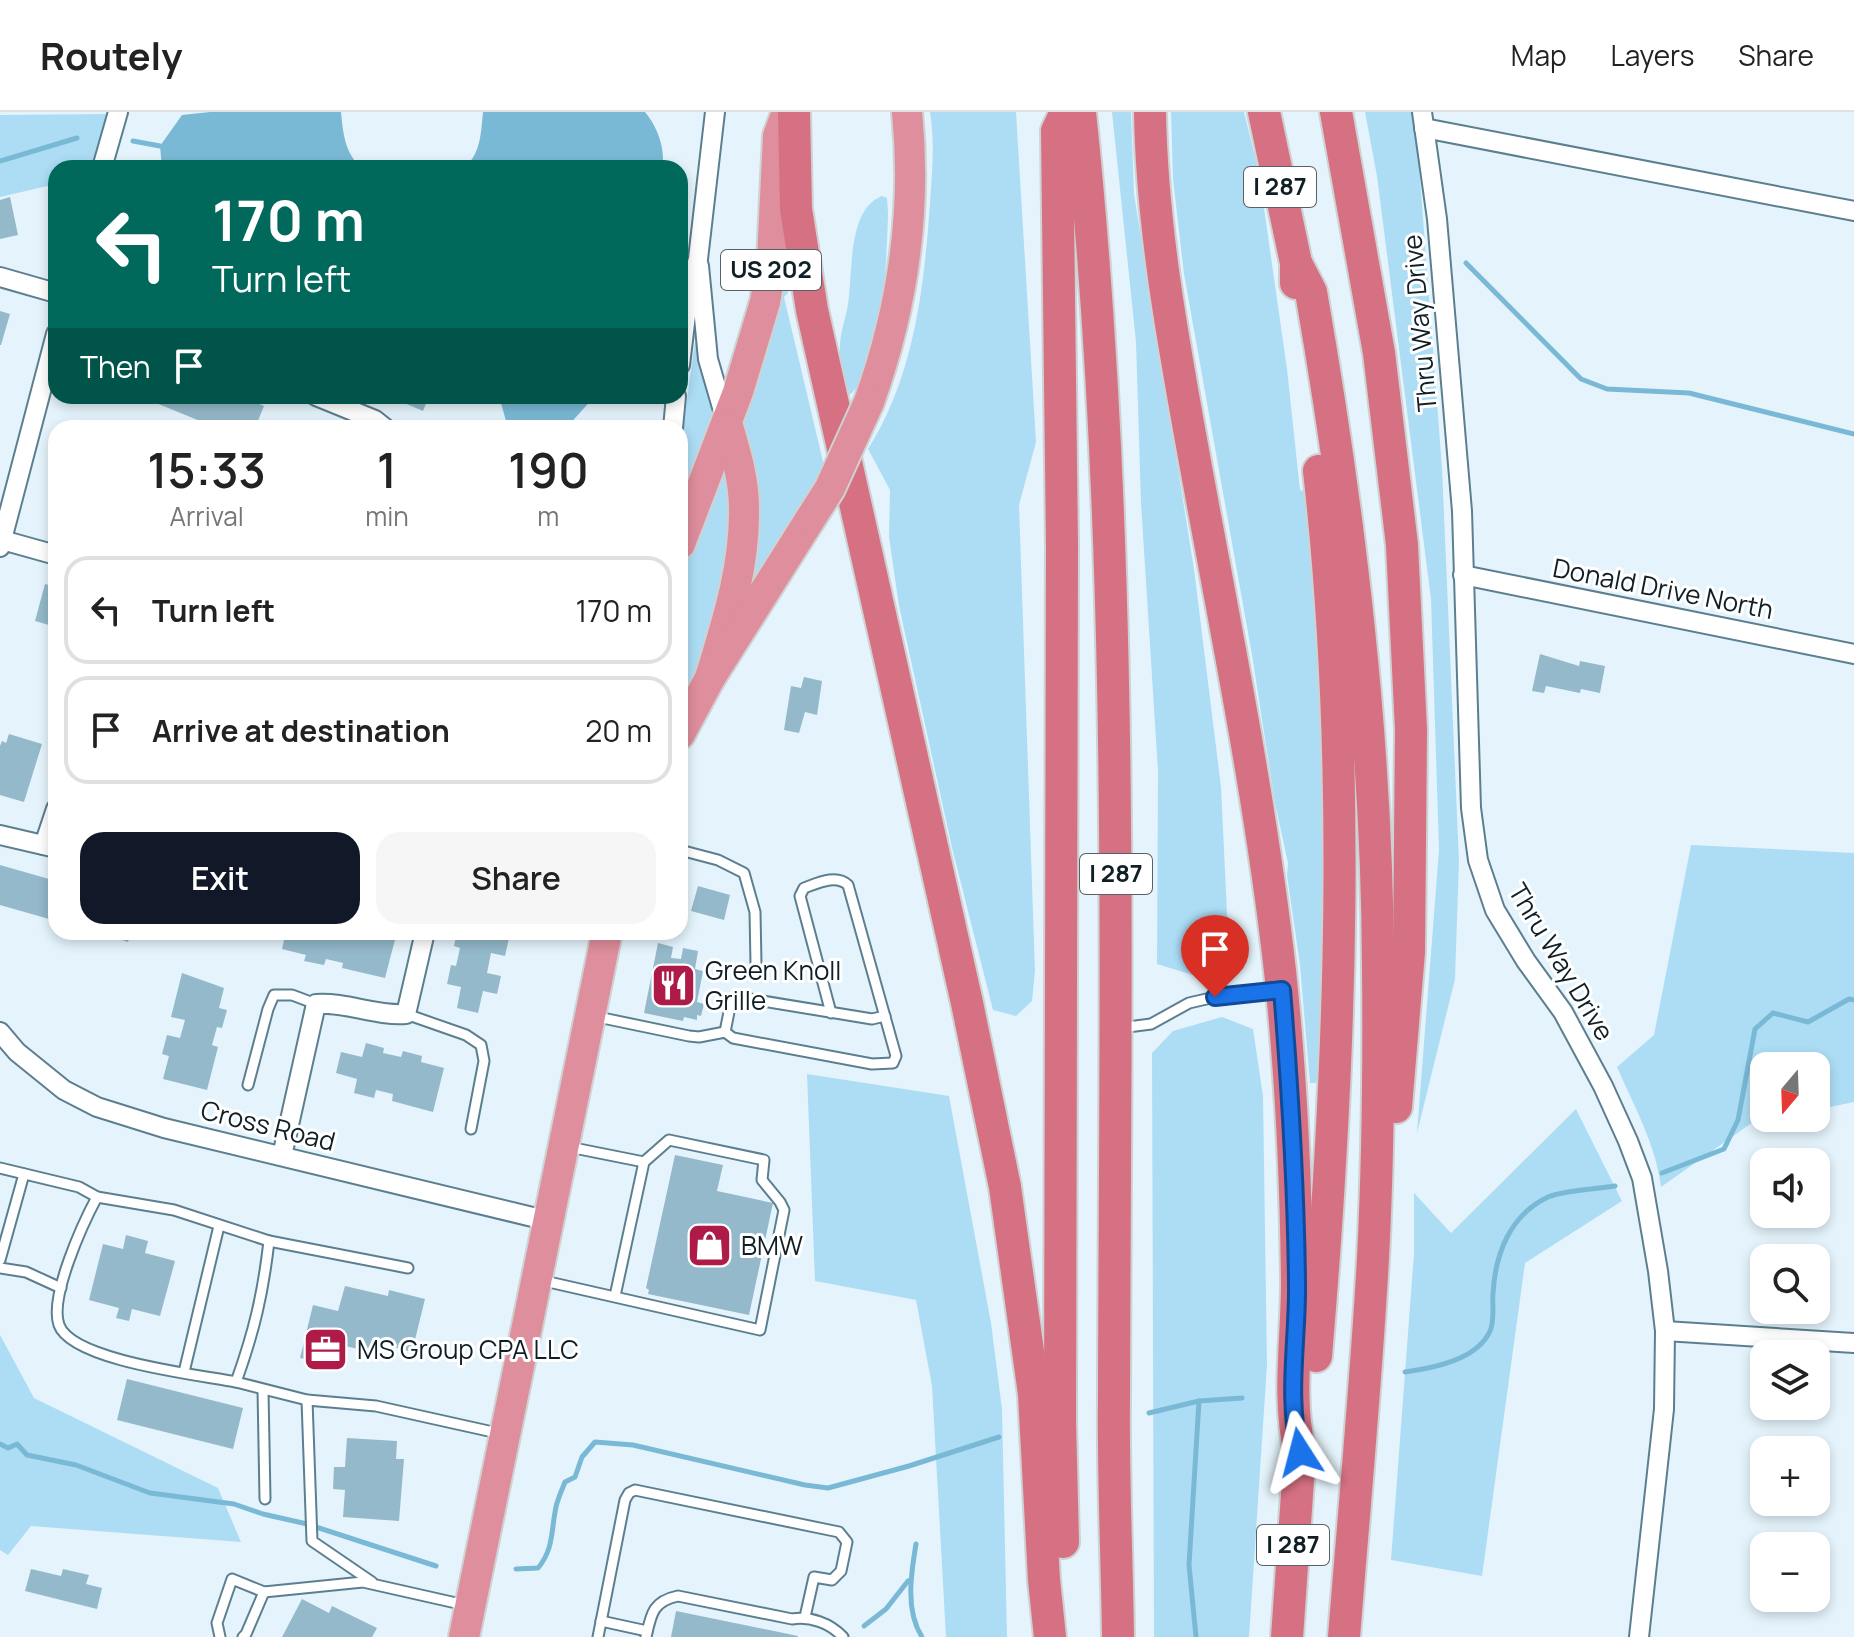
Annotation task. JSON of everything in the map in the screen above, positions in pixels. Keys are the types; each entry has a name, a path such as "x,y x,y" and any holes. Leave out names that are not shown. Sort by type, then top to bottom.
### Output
{"highway":[{"name":"US 202","path":"688,523 753,347 769,281 778,136 787,112"},
{"path":"794,112 796,209 812,310 967,1003 1005,1187 1034,1394 1050,1637"},
{"path":"688,716 830,488 869,402 881,367 903,271 910,179 907,112"},
{"name":"I 287","path":"1066,112 1057,131 1062,505 1060,1449 1066,1637"},
{"name":"I 287","path":"1080,112 1096,292 1109,540 1116,859 1114,1459 1118,1637"},
{"path":"1150,112 1154,196 1166,292 1254,793 1282,990 1291,1097 1296,1227 1297,1324 1293,1426 1300,1452"},
{"name":"I 287","path":"1264,112 1296,263 1296,294 1315,432 1330,581 1339,805 1335,1055 1324,1254 1311,1426 1300,1452 1287,1637"},
{"path":"1336,112 1379,353 1392,449 1402,545 1411,730 1409,952 1403,1046 1373,1257"},
{"name":"I 287","path":"1296,263 1311,292 1344,492 1365,684 1372,787 1378,965 1373,1257 1344,1637"},
{"path":"710,678 737,584 744,506 739,466 727,423"},
{"path":"464,1637 605,940"}],"street":[{"path":"104,160 118,112"},
{"path":"688,298 698,259 715,112"},
{"path":"1423,120 1854,211"},
{"name":"Thru Way Drive","path":"1423,120 1438,233 1462,511 1471,808 1478,860 1495,910 1526,961 1563,1012 1603,1086 1628,1141 1642,1178 1658,1271 1665,1331 1664,1409 1639,1637"},
{"path":"698,259 708,359 727,423"},
{"path":"0,277 48,291"},
{"path":"48,365 1,544 48,553"},
{"path":"336,404 375,420"},
{"name":"Donald Drive North","path":"1463,575 1854,654"},
{"path":"0,835 48,847"},
{"path":"282,1156 316,1004 334,1002 395,1015 406,1014 423,940"},
{"name":"Cross Road","path":"0,1032 17,1052 64,1090 97,1107 164,1128 549,1221"},
{"path":"1665,1331 1854,1343"}],"lane":[{"path":"688,852 718,860 744,873 755,912 756,964"},
{"path":"590,1015 689,1036 725,1032 733,1038 884,1065 893,1063 896,1058 848,885 841,879 807,886 800,896 831,1013"},
{"path":"1117,1028 1151,1024 1189,1003 1215,997 1282,990"},
{"path":"248,1085 274,995 292,995 316,1004"},
{"path":"725,1032 731,1002 738,997 872,1019 885,1016"},
{"path":"406,1014 466,1035 481,1045 484,1061 471,1129"},
{"path":"537,1279 760,1330 784,1210 762,1180 764,1160 669,1140 644,1162 615,1296"},
{"path":"563,1146 644,1162"},
{"path":"0,1168 79,1187 97,1197 174,1210 269,1241 408,1268"},
{"path":"0,1260 24,1174"},
{"path":"97,1197 77,1238 57,1308 59,1325 69,1339 107,1357 236,1382 307,1400 376,1406 505,1434"},
{"path":"184,1372 219,1226"},
{"path":"236,1382 255,1328 269,1241"},
{"path":"0,1268 26,1272 61,1288"},
{"path":"263,1390 265,1499"},
{"path":"307,1400 312,1541 374,1584"},
{"path":"598,1637 625,1500 635,1490 843,1534 847,1542 840,1574 829,1580 814,1577 805,1617"},
{"path":"223,1636 217,1623 232,1579 264,1592 363,1582 470,1606"},
{"path":"243,1637 264,1592"},
{"path":"601,1621 646,1634 651,1611 656,1605 678,1596 792,1619 805,1617 824,1624 843,1637"}],"shaded area":[{"path":"210,112 341,112 348,150 355,160 161,160 160,146 182,115"},
{"path":"483,112 645,112 660,138 663,160 471,160 481,135"},
{"path":"930,112 1016,112 1036,442 1019,505 1035,971 1032,1001 1016,1016 993,1010 953,852 899,606 889,537 890,490 868,449 896,392 920,299 932,169"},
{"path":"1112,112 1131,112 1134,194 1194,569 1221,787 1229,955 1193,975 1157,964 1158,771 1141,503 1136,342"},
{"path":"1171,112 1244,112 1259,173 1287,369 1300,490 1307,492 1322,688 1323,976 1319,1078 1315,1083 1310,1083 1288,863 1184,274 1173,179"},
{"path":"1365,112 1415,112 1442,468 1459,862 1455,979 1417,1133 1439,850 1431,599 1377,176"},
{"path":"111,114 98,160 48,160 48,186 0,197 0,115"},
{"path":"882,196 887,198 888,213 881,309 870,360 850,395 842,371 840,346 854,244 863,214 871,203"},
{"path":"782,277 786,277 788,293 784,297 825,470 749,593 747,441 744,425"},
{"path":"695,343 698,343 713,417 688,494 688,420 684,420"},
{"path":"501,404 588,404 573,420 506,420"},
{"path":"729,466 732,563 688,696 688,555 724,467"},
{"path":"1691,845 1854,853 1854,1102 1830,1107 1830,1052 1750,1052 1750,1124 1661,1187 1649,1141 1617,1067 1654,1035"},
{"path":"1222,1017 1253,1029 1263,1096 1267,1365 1249,1637 1154,1637 1152,1053 1173,1031"},
{"path":"807,1074 949,1096 991,1323 1002,1409 1007,1637 946,1637 932,1386 916,1300 815,1281"},
{"path":"1576,1109 1622,1201 1525,1263 1482,1576 1391,1560 1414,1253 1414,1193 1451,1233"},
{"path":"0,1335 34,1398 218,1488 241,1542 31,1526 8,1555 0,1550"}],"building":[{"path":"10,197 18,235 0,239 0,200"},
{"path":"0,311 10,314 1,345 0,345"},
{"path":"158,404 264,406 258,420 198,420"},
{"path":"407,404 426,404 423,411"},
{"path":"45,584 48,585 48,625 35,621"},
{"path":"1540,654 1579,666 1580,661 1605,666 1600,693 1581,689 1580,693 1546,686 1544,693 1532,691"},
{"path":"804,677 822,681 817,715 805,712 799,733 784,730 791,686 801,688"},
{"path":"9,734 42,744 24,802 0,795 0,746 2,741 6,743"},
{"path":"0,865 48,879 48,919 0,905"},
{"path":"698,886 730,895 724,920 691,911"},
{"path":"284,940 395,940 385,978 342,968 343,963 326,959 324,965 304,961 306,955 282,949"},
{"path":"455,940 509,940 505,956 491,953 487,973 501,976 497,994 483,991 478,1013 457,1008 461,987 447,984 451,965 456,966 460,948 454,946"},
{"name":"Green Knoll Grille","path":"658,943 673,947 671,958 681,959 683,948 698,951 695,969 703,971 697,1002 704,1004 697,1020 684,1017 683,1021 644,1013"},
{"path":"182,973 224,988 219,1008 227,1010 222,1028 217,1027 212,1045 218,1047 207,1090 163,1079 169,1056 162,1054 167,1035 180,1038 185,1020 171,1017"},
{"path":"366,1043 384,1048 383,1053 401,1057 403,1051 422,1056 421,1062 444,1068 433,1112 392,1101 393,1094 376,1090 374,1098 354,1093 357,1079 336,1073 341,1052 362,1057"},
{"name":"BMW","path":"675,1155 723,1165 717,1191 773,1203 749,1315 648,1294 646,1288"},
{"path":"126,1235 148,1241 145,1253 175,1261 160,1316 132,1309 129,1321 116,1318 119,1308 89,1300 103,1244 123,1249"},
{"path":"345,1286 388,1296 389,1290 425,1299 412,1352 387,1345 385,1355 336,1344 330,1365 300,1358 313,1305 338,1311"},
{"path":"127,1379 243,1408 233,1449 117,1420"},
{"path":"347,1438 397,1441 396,1459 404,1459 399,1521 343,1517 345,1490 333,1489 334,1467 345,1467"},
{"path":"31,1569 61,1576 63,1569 89,1575 86,1584 102,1588 97,1609 25,1591"},
{"path":"302,1599 329,1613 332,1606 377,1628 372,1637 282,1637"},
{"path":"676,1611 798,1636 798,1637 671,1637"}],"waterway":[{"path":"0,161 77,138"},
{"path":"133,141 160,146"},
{"path":"1466,263 1581,379 1607,389 1689,393 1854,434"},
{"path":"1662,1173 1724,1149 1738,1120 1755,1029 1773,1013 1808,1022 1849,999 1854,1000"},
{"path":"1405,1372 1453,1361 1484,1341 1492,1322 1494,1279 1501,1250 1514,1225 1524,1214 1548,1197 1615,1186"},
{"path":"1149,1413 1199,1401 1242,1398"},
{"path":"1196,1637 1189,1565 1199,1401"},
{"path":"516,1569 538,1568 543,1561 565,1482 575,1477 582,1457 595,1442 633,1445 828,1488 999,1437"},
{"path":"0,1444 8,1448 17,1444 27,1455 76,1465 150,1493 234,1504 436,1566"},
{"path":"916,1544 911,1604 922,1637"},
{"path":"864,1626 886,1609 908,1581"}],"place":[{"name":"Green Knoll Grille","path":"674,986"},
{"name":"BMW","path":"710,1246"},
{"name":"MS Group CPA LLC","path":"326,1350"}],"route":[{"path":"1215,997 1282,990 1291,1097 1296,1227 1297,1324 1293,1426 1300,1452"}]}
